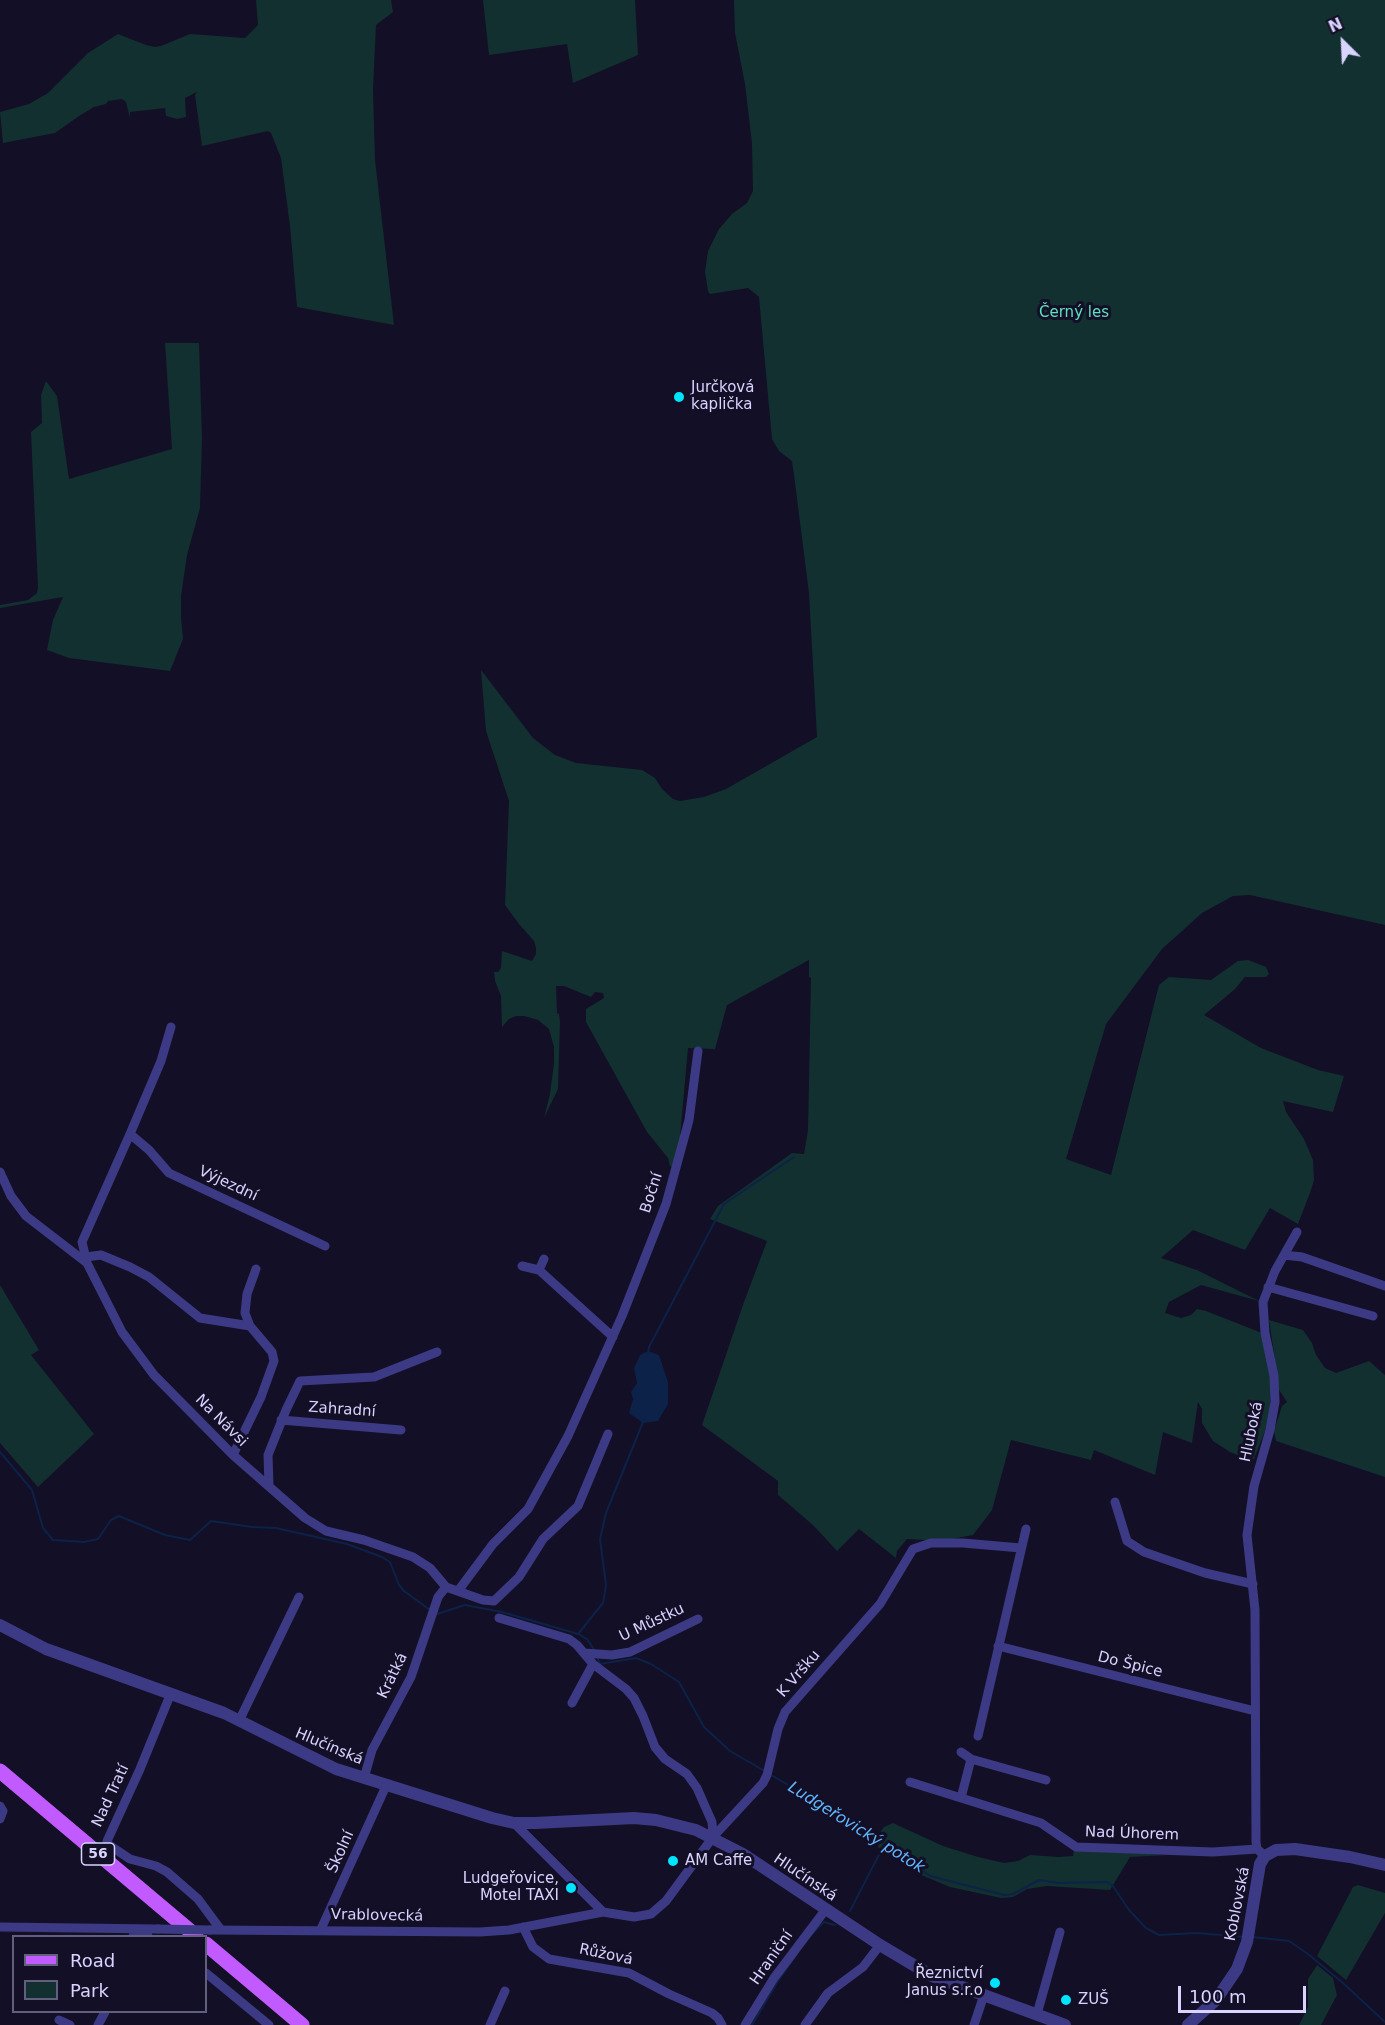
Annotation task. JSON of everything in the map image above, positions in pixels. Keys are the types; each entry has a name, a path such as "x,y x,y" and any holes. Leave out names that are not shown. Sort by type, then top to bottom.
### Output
{"main road":[{"name":"56","path":"0,1771 202,1935"},
{"name":"56","path":"207,1940 302,2025"}],"street":[{"path":"171,1027 161,1061 82,1242 87,1260 101,1255 130,1267 149,1277 200,1318 250,1326"},
{"name":"Boční","path":"458,1591 493,1544 528,1509 568,1436 613,1337 666,1204 689,1120 698,1051"},
{"name":"Výjezdní","path":"130,1134 149,1150 169,1173 325,1245"},
{"name":"Na Návsi","path":"0,1172 11,1196 26,1216 87,1260 122,1332 154,1374 233,1455 305,1518 326,1531 364,1540 413,1557 430,1568 447,1587 483,1600 494,1601 519,1577 543,1539 578,1506 608,1434"},
{"name":"Hluboká","path":"1261,1852 1255,1830 1253,1584 1247,1534 1249,1513 1275,1402 1274,1377 1265,1333 1263,1302 1284,1255 1298,1232"},
{"path":"1284,1255 1302,1257 1385,1286"},
{"path":"539,1270 544,1259"},
{"path":"522,1266 539,1270 613,1337"},
{"path":"233,1455 261,1397 274,1361 272,1352 250,1326 245,1313 244,1304 256,1269"},
{"path":"1268,1287 1373,1316"},
{"name":"Zahradní","path":"269,1486 268,1455 281,1420 300,1381 374,1377 437,1352"},
{"name":"Zahradní","path":"281,1420 401,1430"},
{"path":"1115,1502 1127,1541 1144,1552 1205,1573 1253,1584"},
{"path":"978,1736 1026,1529"},
{"name":"K Vršku","path":"712,1838 763,1783 778,1729 785,1713 880,1604 913,1549 931,1544 963,1543 1021,1548"},
{"name":"Krátká","path":"364,1778 372,1750 411,1677 438,1597 447,1587"},
{"path":"239,1721 299,1597"},
{"path":"499,1618 569,1639 591,1653 593,1664 572,1703"},
{"name":"U Můstku","path":"591,1653 612,1656 630,1652 698,1619"},
{"name":"Hlučínská","path":"0,1625 46,1649 171,1693 239,1721 316,1760 386,1786 492,1818 514,1823 634,1818 677,1824 743,1854 880,1945 932,1976 1065,2025"},
{"name":"Do Špice","path":"998,1646 1255,1711"},
{"path":"593,1664 626,1689 634,1698 655,1747 665,1759 687,1774 692,1781 712,1822 712,1838"},
{"name":"Nad Tratí","path":"171,1693 107,1841 109,1845 129,1858 156,1866 167,1872 198,1899 221,1930"},
{"path":"961,1752 971,1759 1046,1780"},
{"path":"961,1798 971,1759"},
{"name":"Nad Úhorem","path":"910,1782 1041,1823 1076,1847 1261,1852"},
{"name":"Školní","path":"321,1929 386,1786"},
{"path":"0,1806 3,1811 0,1819"},
{"path":"514,1823 603,1912"},
{"name":"Vrablovecká","path":"207,1936 221,1930 480,1932 523,1927 603,1912 643,1917 656,1911 666,1901 712,1838"},
{"name":"Koblovská","path":"1188,2025 1208,2009 1226,1989 1237,1969 1248,1937 1261,1852 1295,1850 1350,1857 1385,1865"},
{"name":"Hraniční","path":"745,2025 774,1978 826,1909"},
{"name":"Vrablovecká","path":"0,1927 135,1933 158,1929 192,1935"},
{"name":"Růžová","path":"523,1927 533,1947 549,1959 629,1973 712,2013 722,2025"},
{"path":"1037,2014 1060,1932"},
{"path":"819,2025 807,2022 828,1993 863,1967 880,1945"},
{"path":"207,1974 268,2025"},
{"path":"490,2025 505,1991"},
{"path":"974,2025 984,1995"},
{"path":"58,2020 70,2025"}],"green space":[{"path":"256,0 391,0 393,12 376,25 373,89 375,160 394,325 297,307 281,158 271,133 268,131 202,146 195,95 197,92 185,98 186,117 177,119 166,116 165,108 130,112 130,118 126,102 122,99 108,101 106,104 94,107 55,133 3,143 0,112 29,104 48,93 88,53 118,34 155,47 190,34 245,38 258,25"},
{"path":"483,0 635,0 638,55 573,83 567,44 489,55"},
{"name":"Černý les","path":"734,0 1385,0 1385,925 1250,895 1233,896 1202,913 1162,949 1106,1024 1066,1159 1111,1175 1159,985 1169,977 1211,980 1238,961 1248,960 1266,967 1269,974 1266,977 1245,977 1235,989 1204,1015 1261,1048 1318,1070 1344,1076 1333,1112 1283,1101 1286,1112 1304,1139 1313,1160 1314,1180 1310,1193 1298,1224 1270,1208 1245,1250 1193,1230 1161,1258 1197,1270 1259,1301 1201,1285 1169,1302 1165,1313 1181,1318 1191,1315 1197,1309 1262,1333 1270,1373 1270,1409 1267,1426 1253,1461 1230,1452 1213,1441 1202,1423 1202,1409 1198,1402 1192,1443 1163,1432 1155,1475 1094,1450 1091,1460 1011,1440 992,1510 973,1535 942,1541 907,1539 897,1551 896,1558 859,1529 837,1551 814,1526 778,1495 778,1481 702,1425 767,1241 710,1219 718,1206 792,1153 804,1154 808,1130 811,978 809,977 809,960 727,1005 715,1049 688,1048 677,1170 670,1166 668,1158 647,1132 586,1022 586,1009 604,998 603,993 595,992 591,997 564,986 556,986 557,1013 560,1022 558,1089 544,1118 554,1063 554,1047 549,1029 538,1020 524,1016 509,1019 502,1027 501,996 494,972 498,972 501,968 502,951 532,961 536,948 534,941 505,905 509,801 486,731 481,670 533,738 555,755 576,763 642,770 655,778 662,789 673,799 680,801 704,797 726,789 817,737 809,593 794,475 792,461 779,451 772,439 759,297 748,288 710,294 705,272 708,251 719,229 732,214 747,203 753,191 752,143 745,84 735,33"},
{"path":"165,343 199,343 202,438 200,508 187,555 181,596 183,639 170,671 69,658 47,650 53,620 63,597 0,608 0,605 28,600 37,593 31,432 42,423 41,395 46,381 57,396 69,479 172,449"},
{"path":"0,1285 39,1350 31,1355 94,1434 38,1487 0,1443"},
{"path":"1269,1320 1303,1330 1325,1368 1336,1373 1369,1361 1385,1375 1385,1477 1276,1441 1274,1431 1282,1406 1287,1402 1276,1385 1277,1373"},
{"path":"893,1823 943,1846 1004,1863 1018,1861 1030,1855 1073,1856 1074,1850 1168,1855 1130,1857 1110,1890 1047,1886 1027,1889 1013,1897 1001,1898 950,1887 919,1874 878,1847 881,1831"},
{"path":"1358,1885 1385,1893 1385,1913 1346,1980 1317,1956 1353,1887"},
{"path":"1317,1965 1333,1978 1337,1995 1321,2025 1299,2025 1308,2007 1308,1979"}],"water":[{"path":"648,1351 659,1355 668,1382 668,1404 658,1421 643,1423 629,1413 633,1399 631,1392 637,1383 634,1368 640,1355"}],"waterway":[{"path":"648,1353 649,1347 724,1204 794,1157"},
{"path":"578,1634 603,1603 606,1585 600,1539 606,1513 643,1422"},
{"name":"Ludgeřovický potok","path":"0,1452 32,1490 43,1528 53,1540 84,1542 98,1539 111,1520 119,1516 165,1535 190,1540 211,1521 276,1528 347,1544 382,1557 390,1562 399,1585 404,1591 430,1610"},
{"name":"Ludgeřovický potok","path":"437,1614 465,1605 502,1612 578,1634 587,1639 595,1651"},
{"name":"Ludgeřovický potok","path":"597,1657 600,1664 636,1658 651,1664 679,1682 704,1727 730,1751 763,1770"},
{"name":"Ludgeřovický potok","path":"773,1776 861,1828 930,1876 1004,1895 1013,1894 1039,1880 1059,1883 1107,1882 1113,1886 1129,1910 1146,1928 1159,1935 1197,1933 1245,1937"},
{"path":"850,1911 884,1845"},
{"path":"811,1935 824,1922 835,1925"},
{"name":"Ludgeřovický potok","path":"1253,1937 1289,1941 1343,1983 1385,2022"},
{"path":"752,2025 797,1954"}],"place":[{"name":"Jurčková kaplička","path":"679,397"},
{"name":"AM Caffe","path":"673,1861"},
{"name":"Ludgeřovice, Motel TAXI","path":"571,1888"},
{"name":"Řeznictví Janus s.r.o","path":"995,1983"},
{"name":"ZUŠ","path":"1066,2000"}]}
